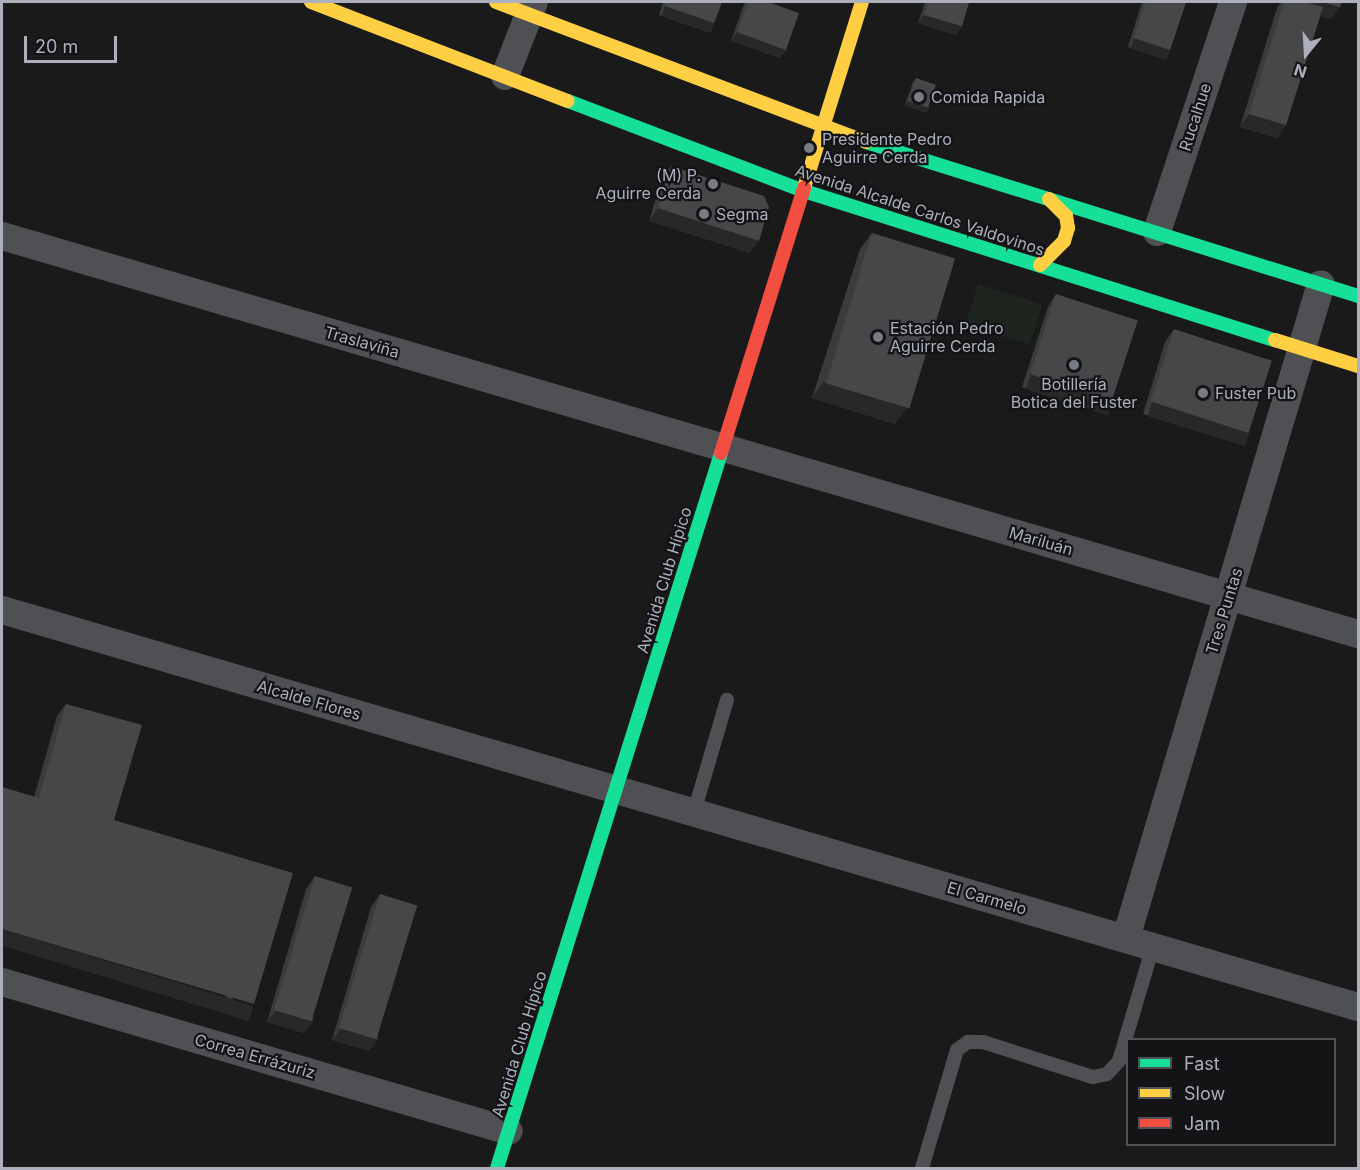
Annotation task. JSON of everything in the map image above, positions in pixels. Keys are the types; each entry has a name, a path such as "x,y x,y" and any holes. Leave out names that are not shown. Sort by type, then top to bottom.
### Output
{"main road":[{"name":"Avenida Alcalde Carlos Valdovinos","path":"311,2 804,191 1359,366"},
{"path":"496,2 532,8 822,128 1359,296"},
{"name":"Avenida Club Hípico","path":"497,1168 862,2"},
{"path":"1040,266 1064,241 1068,228 1066,216 1049,199"},
{"path":"1090,229 1116,219"},
{"path":"1083,260 1087,280"}],"street":[{"name":"Rucalhue","path":"1157,232 1233,2"},
{"path":"505,76 532,8"},
{"name":"Traslaviña","path":"2,236 723,447"},
{"name":"Tres Puntas","path":"1126,938 1321,284"},
{"name":"Mariluán","path":"723,447 1359,634"},
{"name":"Alcalde Flores","path":"2,610 616,789"},
{"name":"El Carmelo","path":"616,789 1359,1006"},
{"name":"Correa Errázuriz","path":"2,982 509,1131"}],"lane":[{"path":"694,812 727,700"},
{"path":"922,1168 957,1050 968,1042 983,1042 1093,1077 1107,1074 1119,1061 1153,946"}],"shaded area":[{"path":"978,284 1043,305 1030,345 965,324"}],"building":[{"path":"666,2 722,2 714,23 665,6"},
{"path":"748,2 768,2 799,13 786,50 737,32"},
{"path":"928,2 969,2 962,26 924,15"},
{"path":"1145,2 1186,2 1170,50 1134,38"},
{"path":"1284,2 1305,2 1323,7 1286,125 1249,114"},
{"path":"1323,2 1342,2 1340,7"},
{"name":"Comida Rapida","path":"916,78 936,85 928,108 908,101"},
{"name":"Segma","path":"671,166 764,196 769,207 759,241 658,208"},
{"name":"Estación Pedro Aguirre Cerda","path":"872,233 955,258 909,409 826,383"},
{"name":"Botillería Botica del Fuster","path":"1056,294 1138,321 1112,400 1030,374"},
{"name":"Fuster Pub","path":"1174,329 1272,361 1248,433 1151,401"},
{"path":"66,704 142,725 114,820 293,873 254,1004 2,929 2,787 39,798"},
{"path":"315,876 352,887 311,1021 274,1010"},
{"path":"380,894 417,905 376,1039 339,1028"}],"traffic: fast":[{"path":"568,101 804,191 1275,340"},
{"path":"866,142 1358,296"},
{"path":"497,1168 721,453"}],"traffic: slow":[{"path":"311,2 568,101"},
{"path":"496,2 866,142"},
{"path":"804,188 862,2"},
{"path":"1040,265 1064,241 1068,228 1066,216 1049,199"},
{"path":"1275,340 1358,366"}],"traffic: jam":[{"path":"721,453 804,188"}],"place":[{"name":"Comida Rapida","path":"919,97"},
{"name":"Presidente Pedro Aguirre Cerda","path":"809,148"},
{"name":"(M) P. Aguirre Cerda","path":"713,184"},
{"name":"Segma","path":"704,214"},
{"name":"Estación Pedro Aguirre Cerda","path":"878,337"},
{"name":"Botillería Botica del Fuster","path":"1074,365"},
{"name":"Fuster Pub","path":"1203,393"}]}
